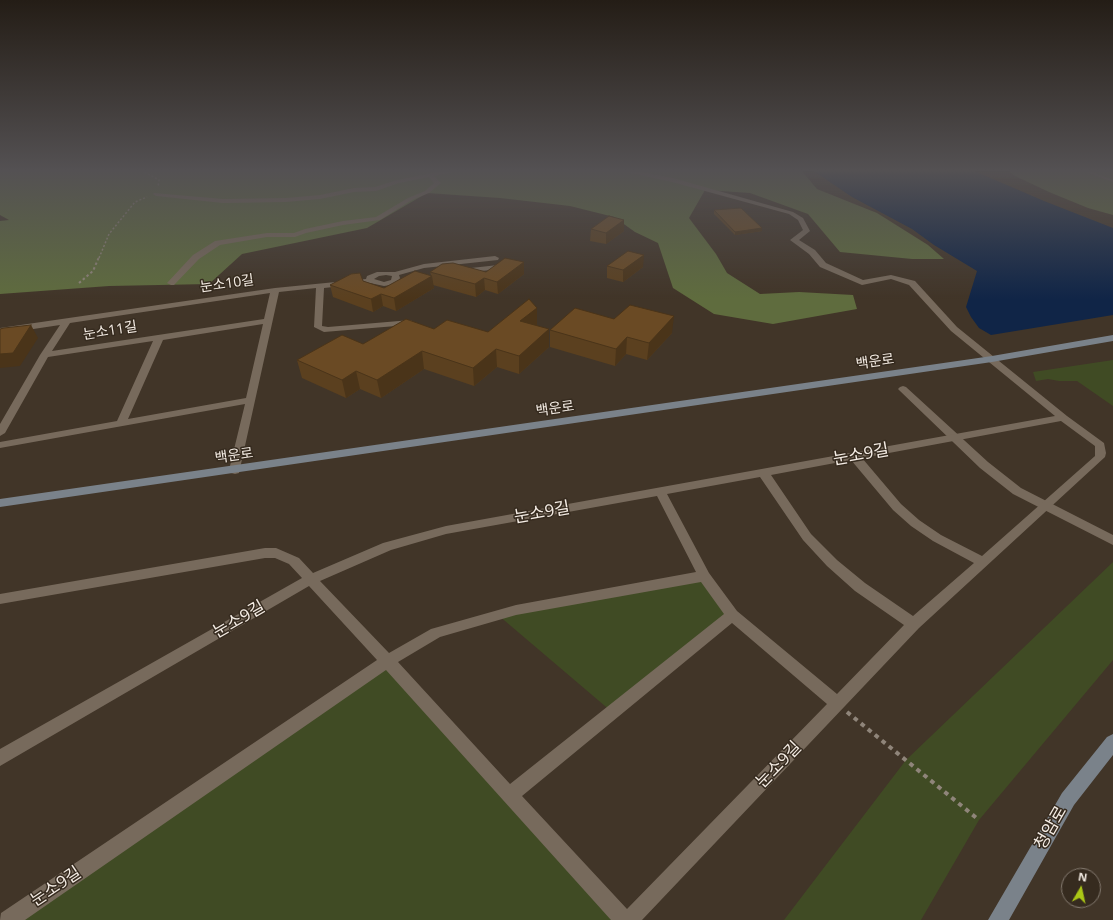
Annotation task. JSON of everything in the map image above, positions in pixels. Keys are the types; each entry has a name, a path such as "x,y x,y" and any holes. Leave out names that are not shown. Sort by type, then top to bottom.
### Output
{"main road":[{"name":"백운로","path":"0,503 236,470 992,359 1113,338"},
{"name":"청암로","path":"998,920 1068,799 1113,742"}],"street":[{"path":"171,283 196,257 218,243 267,235 295,235 305,231 344,223 378,219 388,213"},
{"path":"791,213 801,219 806,231 794,240 812,252 823,265 862,283 891,277 912,283 954,329 1063,418"},
{"path":"275,290 320,287 370,281 384,284 394,282 396,278 395,274 424,266 495,258"},
{"path":"456,272 517,264"},
{"path":"424,266 426,276"},
{"path":"320,287 318,327 327,330 408,322"},
{"name":"눈소10길","path":"0,331 275,290 236,470"},
{"path":"0,433 45,355 67,321"},
{"name":"눈소11길","path":"45,355 268,321"},
{"path":"121,424 159,338"},
{"path":"903,389 955,438 1001,479 1017,491 1113,540"},
{"path":"0,445 251,400"},
{"name":"눈소9길","path":"0,758 311,579 386,546 446,530 1063,418 1100,445 1100,457 914,624 629,920"},
{"path":"854,456 897,507 915,523 937,538 982,562"},
{"path":"764,472 807,537 832,563 860,587 914,624"},
{"path":"660,491 704,576 732,614 838,704"},
{"path":"0,599 265,553 276,553 289,558 294,561 387,661 624,920"},
{"name":"눈소9길","path":"10,919 387,661 436,633 516,610 704,576"},
{"path":"510,795 732,614"}],"path":[{"path":"79,283 93,271 109,234 126,213"},
{"path":"838,704 979,820"}],"green space":[{"path":"0,213 393,213 367,228 242,254 209,284 109,286 0,294 0,221 9,220 0,215"},
{"path":"598,213 692,213 689,218 716,254 727,273 760,294 799,292 853,295 857,309 773,324 714,314 673,288 658,243 635,232 614,217"},
{"path":"805,213 877,213 928,245 944,259 912,259 840,252 808,214"},
{"path":"1113,360 1113,406 1077,381 1059,381 1048,379 1036,381 1033,372"},
{"path":"1113,562 1113,660 979,820 921,920 784,920 906,760"},
{"path":"704,576 732,615 612,712 498,615"},
{"path":"387,661 624,920 12,920"}],"water":[{"path":"882,213 1074,213 1113,228 1113,315 991,335 979,328 966,307 977,271 934,245 912,229"}],"building":[{"path":"717,213 746,213 762,228 735,232"},
{"path":"609,216 624,220 606,233 591,229"},
{"path":"628,251 644,255 623,270 607,266"},
{"path":"505,258 524,262 497,282 484,278 475,284 430,272 442,264 453,263 486,272"},
{"path":"415,271 432,276 394,298 381,294 371,299 330,285 351,274 360,273 363,281 384,288"},
{"path":"529,299 537,308 520,321 549,329 519,356 496,349 473,368 422,351 377,380 356,371 342,380 297,360 342,335 363,344 406,319 434,329 447,320 488,332"},
{"path":"630,305 674,316 649,343 627,337 616,349 550,330 575,308 614,319"},
{"path":"31,325 13,353 0,354 0,329"}]}
